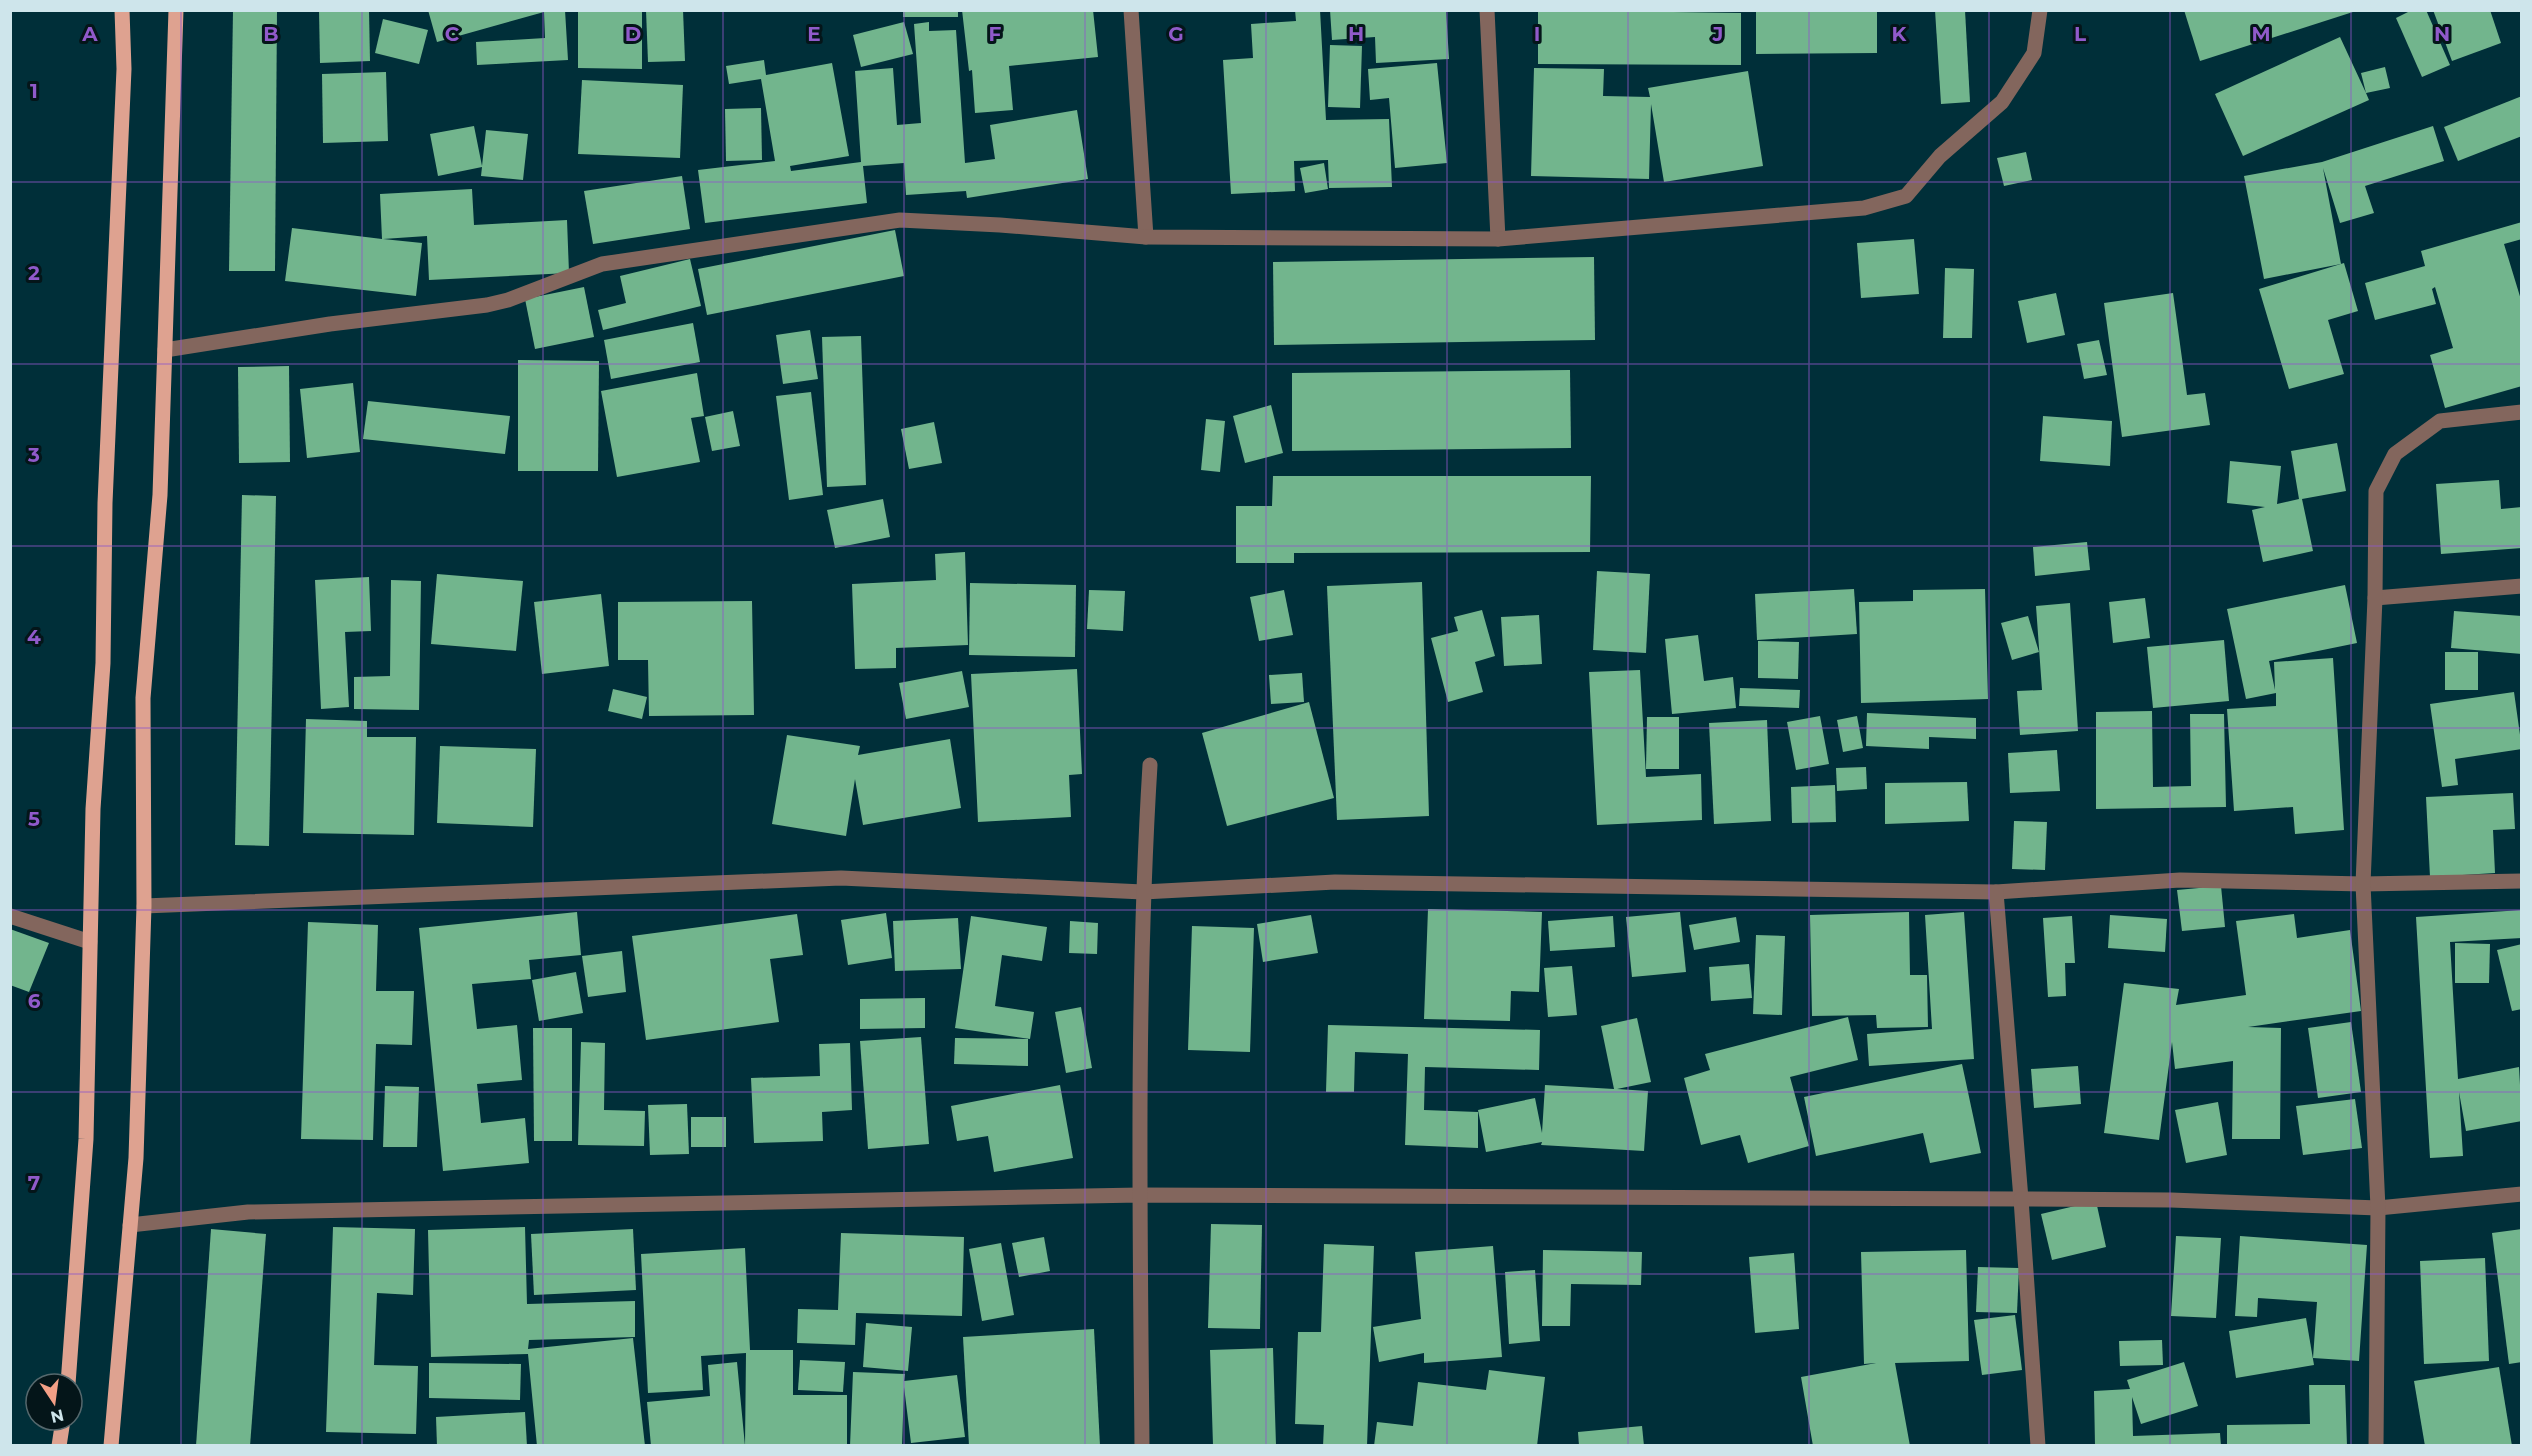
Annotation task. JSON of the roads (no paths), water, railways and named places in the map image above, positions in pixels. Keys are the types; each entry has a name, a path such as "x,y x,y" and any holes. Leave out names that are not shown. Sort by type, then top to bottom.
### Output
{"main road":[{"path":"69,1372 86,1139 93,808 102,663 106,491 124,69 122,10"},
{"path":"111,1446 136,1158 144,906 143,698 160,495 176,10"}],"street":[{"path":"1131,10 1146,237"},
{"path":"1487,10 1498,239"},
{"path":"165,350 330,324 487,304 508,300 602,264 900,220 1000,225 1146,237 1498,239 1864,208 1906,196 1940,156 2002,102 2034,53 2040,10"},
{"path":"2376,1446 2378,1208 2362,884 2375,598 2376,491 2395,454 2440,422 2522,412"},
{"path":"2375,598 2522,586"},
{"path":"1142,1446 1140,1195 1143,892 1150,765"},
{"path":"144,906 841,878 1143,892 1335,882 1996,892 2180,880 2362,884 2522,881"},
{"path":"1996,892 2038,1446"},
{"path":"10,916 90,942"},
{"path":"130,1225 248,1212 1140,1195 2170,1200 2378,1208 2522,1194"}]}
